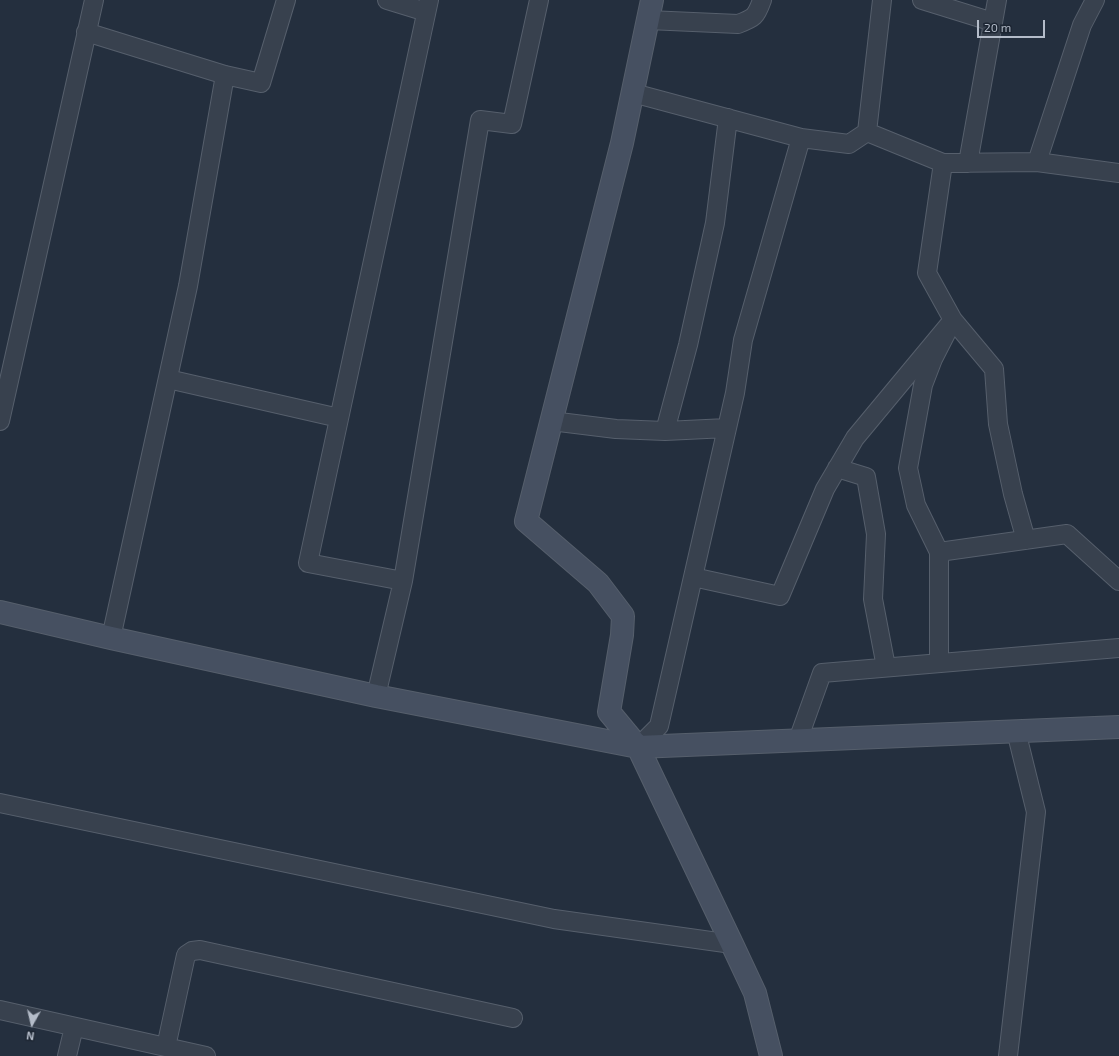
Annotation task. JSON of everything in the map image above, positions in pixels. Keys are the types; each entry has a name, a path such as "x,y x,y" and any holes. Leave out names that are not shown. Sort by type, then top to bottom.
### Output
{"street":[{"path":"0,421 94,0"},
{"path":"86,32 225,75 261,83 286,0"},
{"path":"387,0 428,6 308,563 403,581"},
{"path":"376,696 403,581 480,120 512,124 539,0"},
{"path":"762,0 758,12 750,19 738,24 650,10 622,143 526,521 598,583 623,616 622,635 609,712 638,748 732,944 755,993 771,1056"},
{"path":"633,93 801,138 849,144 867,132 882,0"},
{"path":"922,0 993,22"},
{"path":"968,163 997,0"},
{"path":"1037,162 1082,25 1095,0"},
{"path":"111,638 188,286 225,75"},
{"path":"665,431 688,345 715,223 728,118"},
{"path":"867,132 943,163 1037,162 1119,173"},
{"path":"638,748 659,726 728,428 743,340 801,138"},
{"path":"943,163 927,273 954,320 994,369 998,424 1013,494 1026,540"},
{"path":"693,577 780,596 825,489 855,438 954,320"},
{"path":"939,663 939,552 916,505 908,468 923,385 933,359 954,320"},
{"path":"168,379 339,418"},
{"path":"551,421 616,429 665,431 728,428"},
{"path":"838,468 866,477 876,534 873,599 886,667"},
{"path":"939,552 1067,534 1119,581"},
{"path":"0,612 376,696 638,748 1016,730 1119,727"},
{"path":"798,740 822,673 1119,648"},
{"path":"1008,1056 1036,812 1016,730"},
{"path":"0,803 554,919 732,944"},
{"path":"166,1047 186,954 192,951 200,950 513,1018"},
{"path":"0,1010 206,1056"},
{"path":"67,1056 74,1027"}]}
